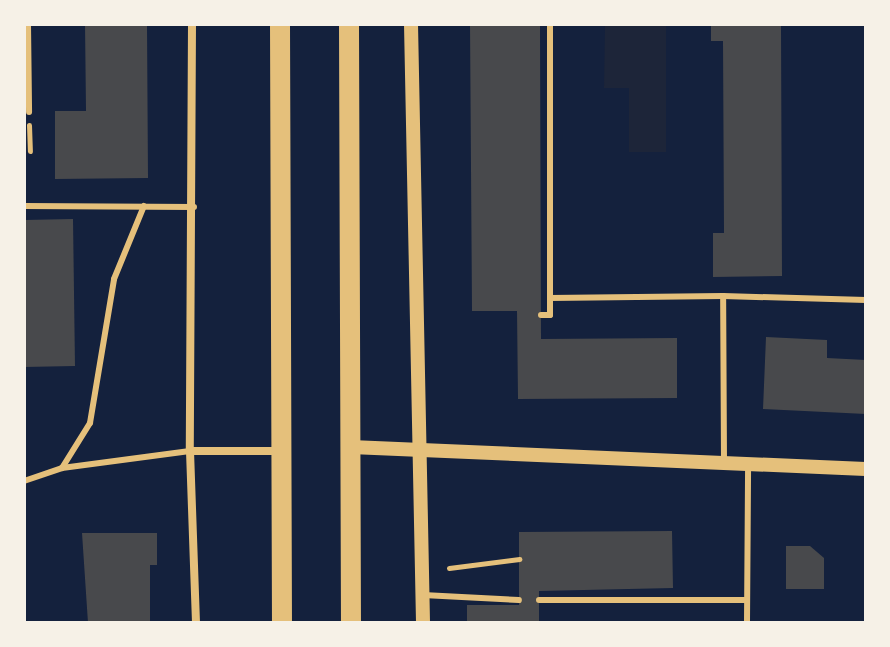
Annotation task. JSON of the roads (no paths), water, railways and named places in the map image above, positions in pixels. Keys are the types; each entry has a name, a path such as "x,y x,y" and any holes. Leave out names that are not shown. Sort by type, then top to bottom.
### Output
{"main road":[{"path":"280,24 282,623"},
{"path":"349,24 351,623"}],"street":[{"path":"192,24 194,207 190,451 196,623"},
{"path":"411,24 423,623"},
{"path":"351,447 866,469"},
{"path":"190,451 280,451"}],"lane":[{"path":"28,24 26,72 29,112"},
{"path":"541,315 550,315 550,24"},
{"path":"24,206 194,207"},
{"path":"62,468 90,423 114,279 144,206"},
{"path":"550,298 723,296 866,300"},
{"path":"723,296 724,462"},
{"path":"24,481 62,468 190,451"},
{"path":"747,623 748,463"},
{"path":"423,595 519,600"},
{"path":"539,600 747,600"}]}
